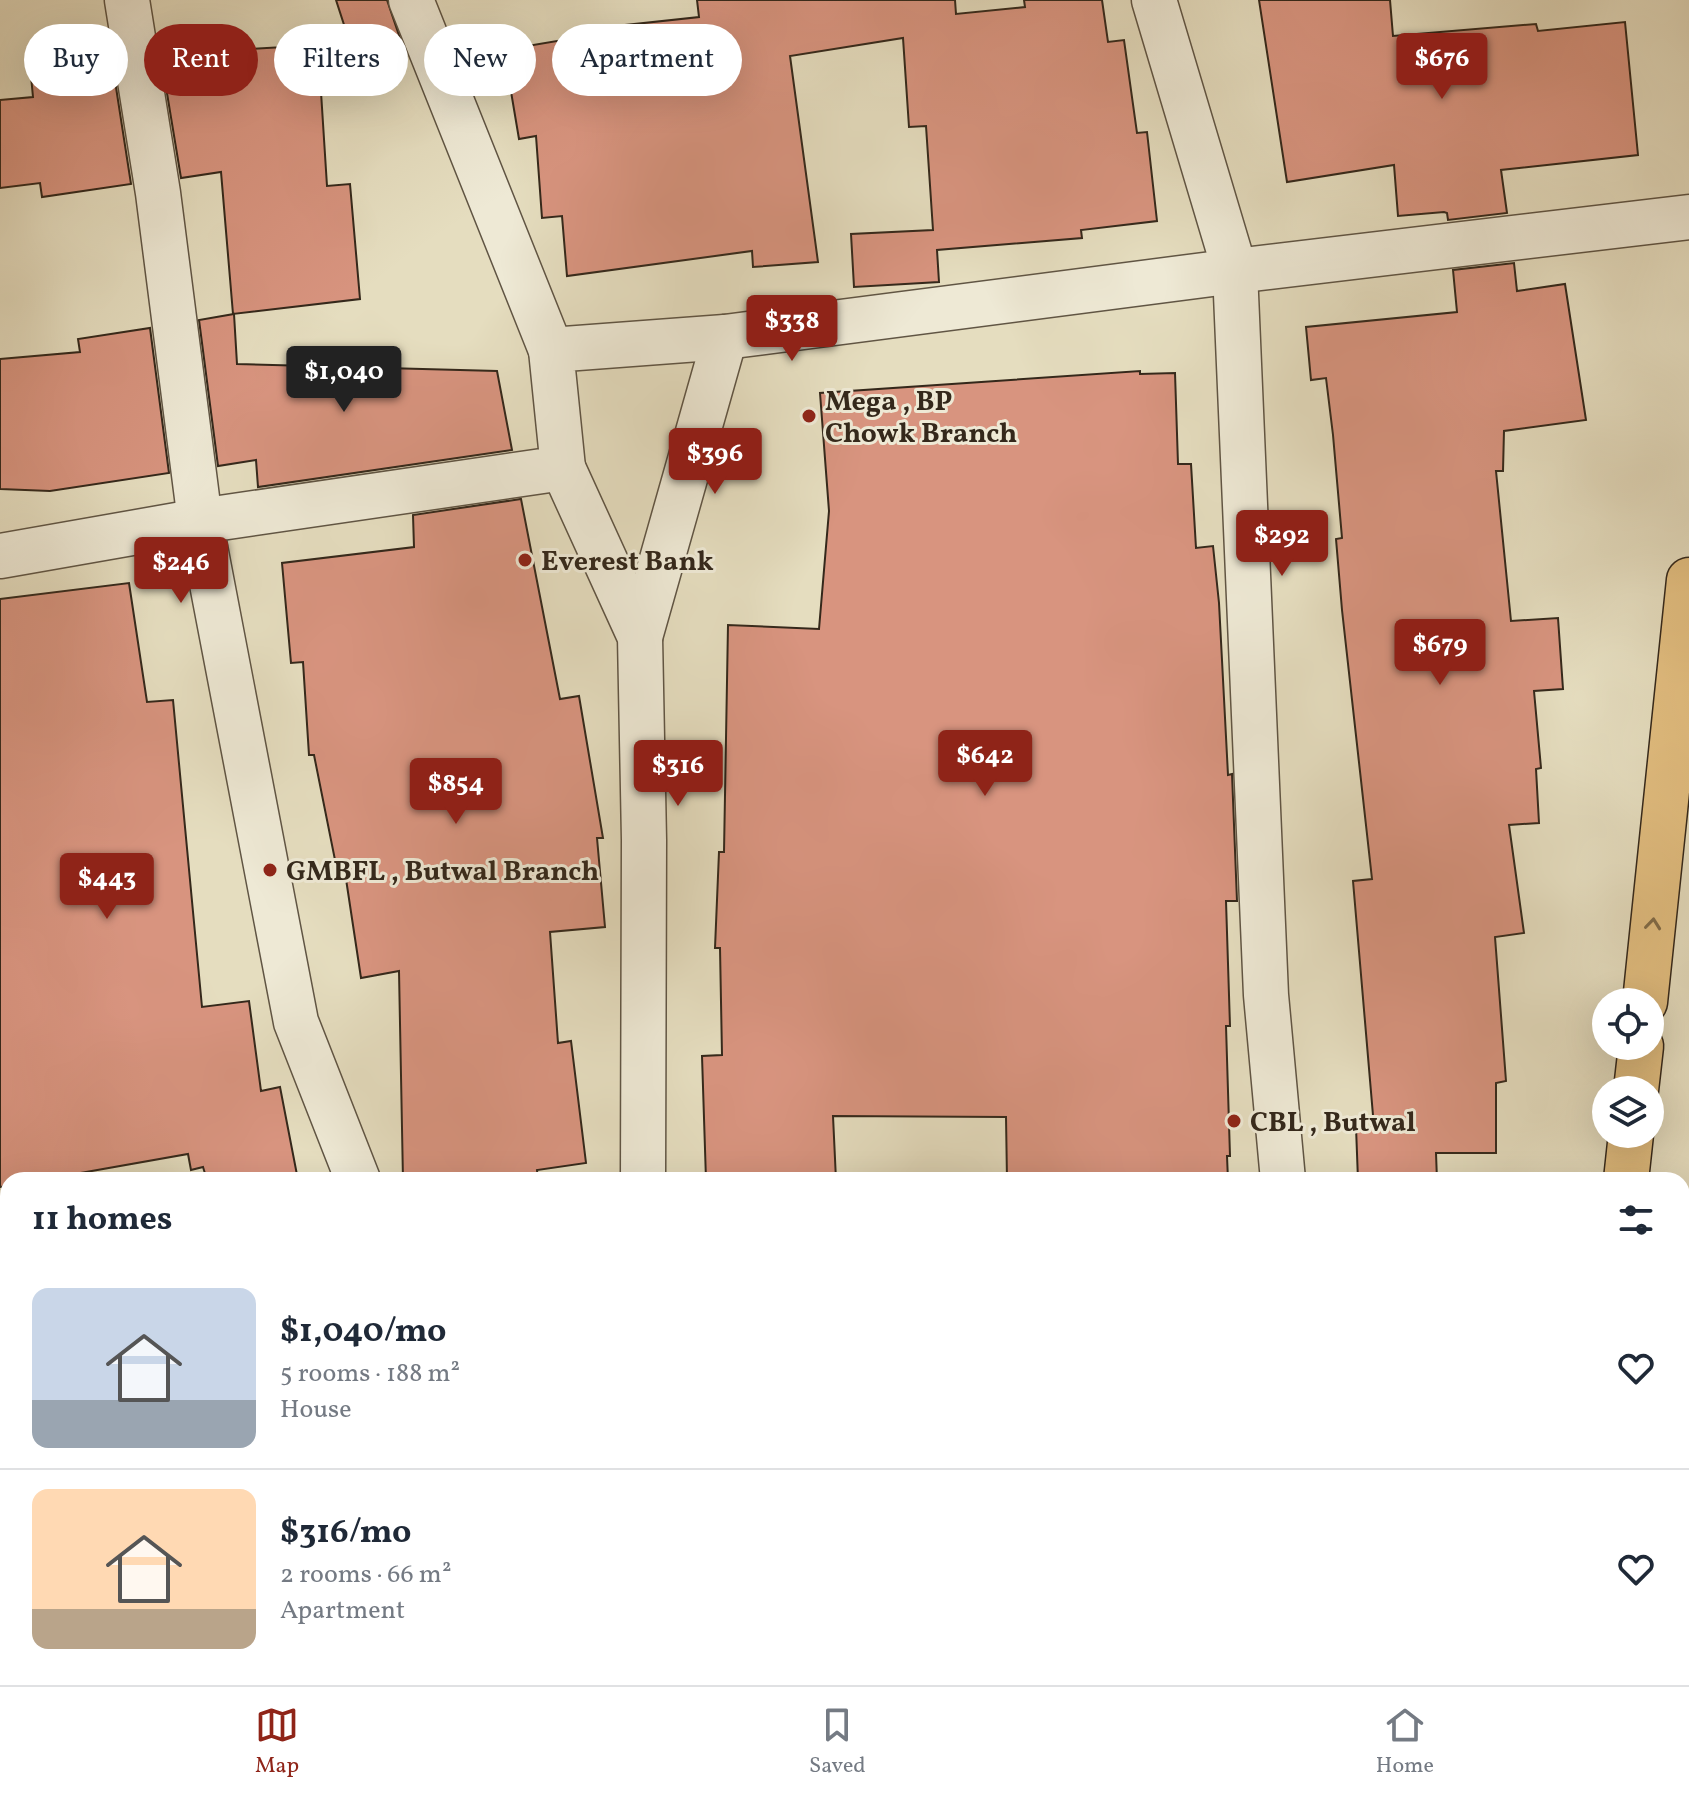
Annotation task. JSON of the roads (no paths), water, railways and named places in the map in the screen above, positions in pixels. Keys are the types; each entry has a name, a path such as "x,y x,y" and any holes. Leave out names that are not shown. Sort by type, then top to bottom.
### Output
{"highway":[{"path":"1646,988 1689,580"},
{"path":"1627,1172 1629,1148"}],"street":[{"path":"127,0 158,193 200,521 296,1022 355,1172"},
{"path":"411,0 551,350 563,468 640,637"},
{"path":"1154,0 1235,271 1266,995 1282,1172"},
{"path":"551,350 725,337 1235,271 1689,217"},
{"path":"643,1172 644,840 640,637 725,337"},
{"path":"0,556 200,521 563,468"}],"place":[{"name":"Mega , BP Chowk Branch","path":"809,416"},
{"name":"Everest Bank","path":"525,560"},
{"name":"GMBFL , Butwal Branch","path":"270,870"},
{"name":"CBL , Butwal","path":"1234,1121"}]}
